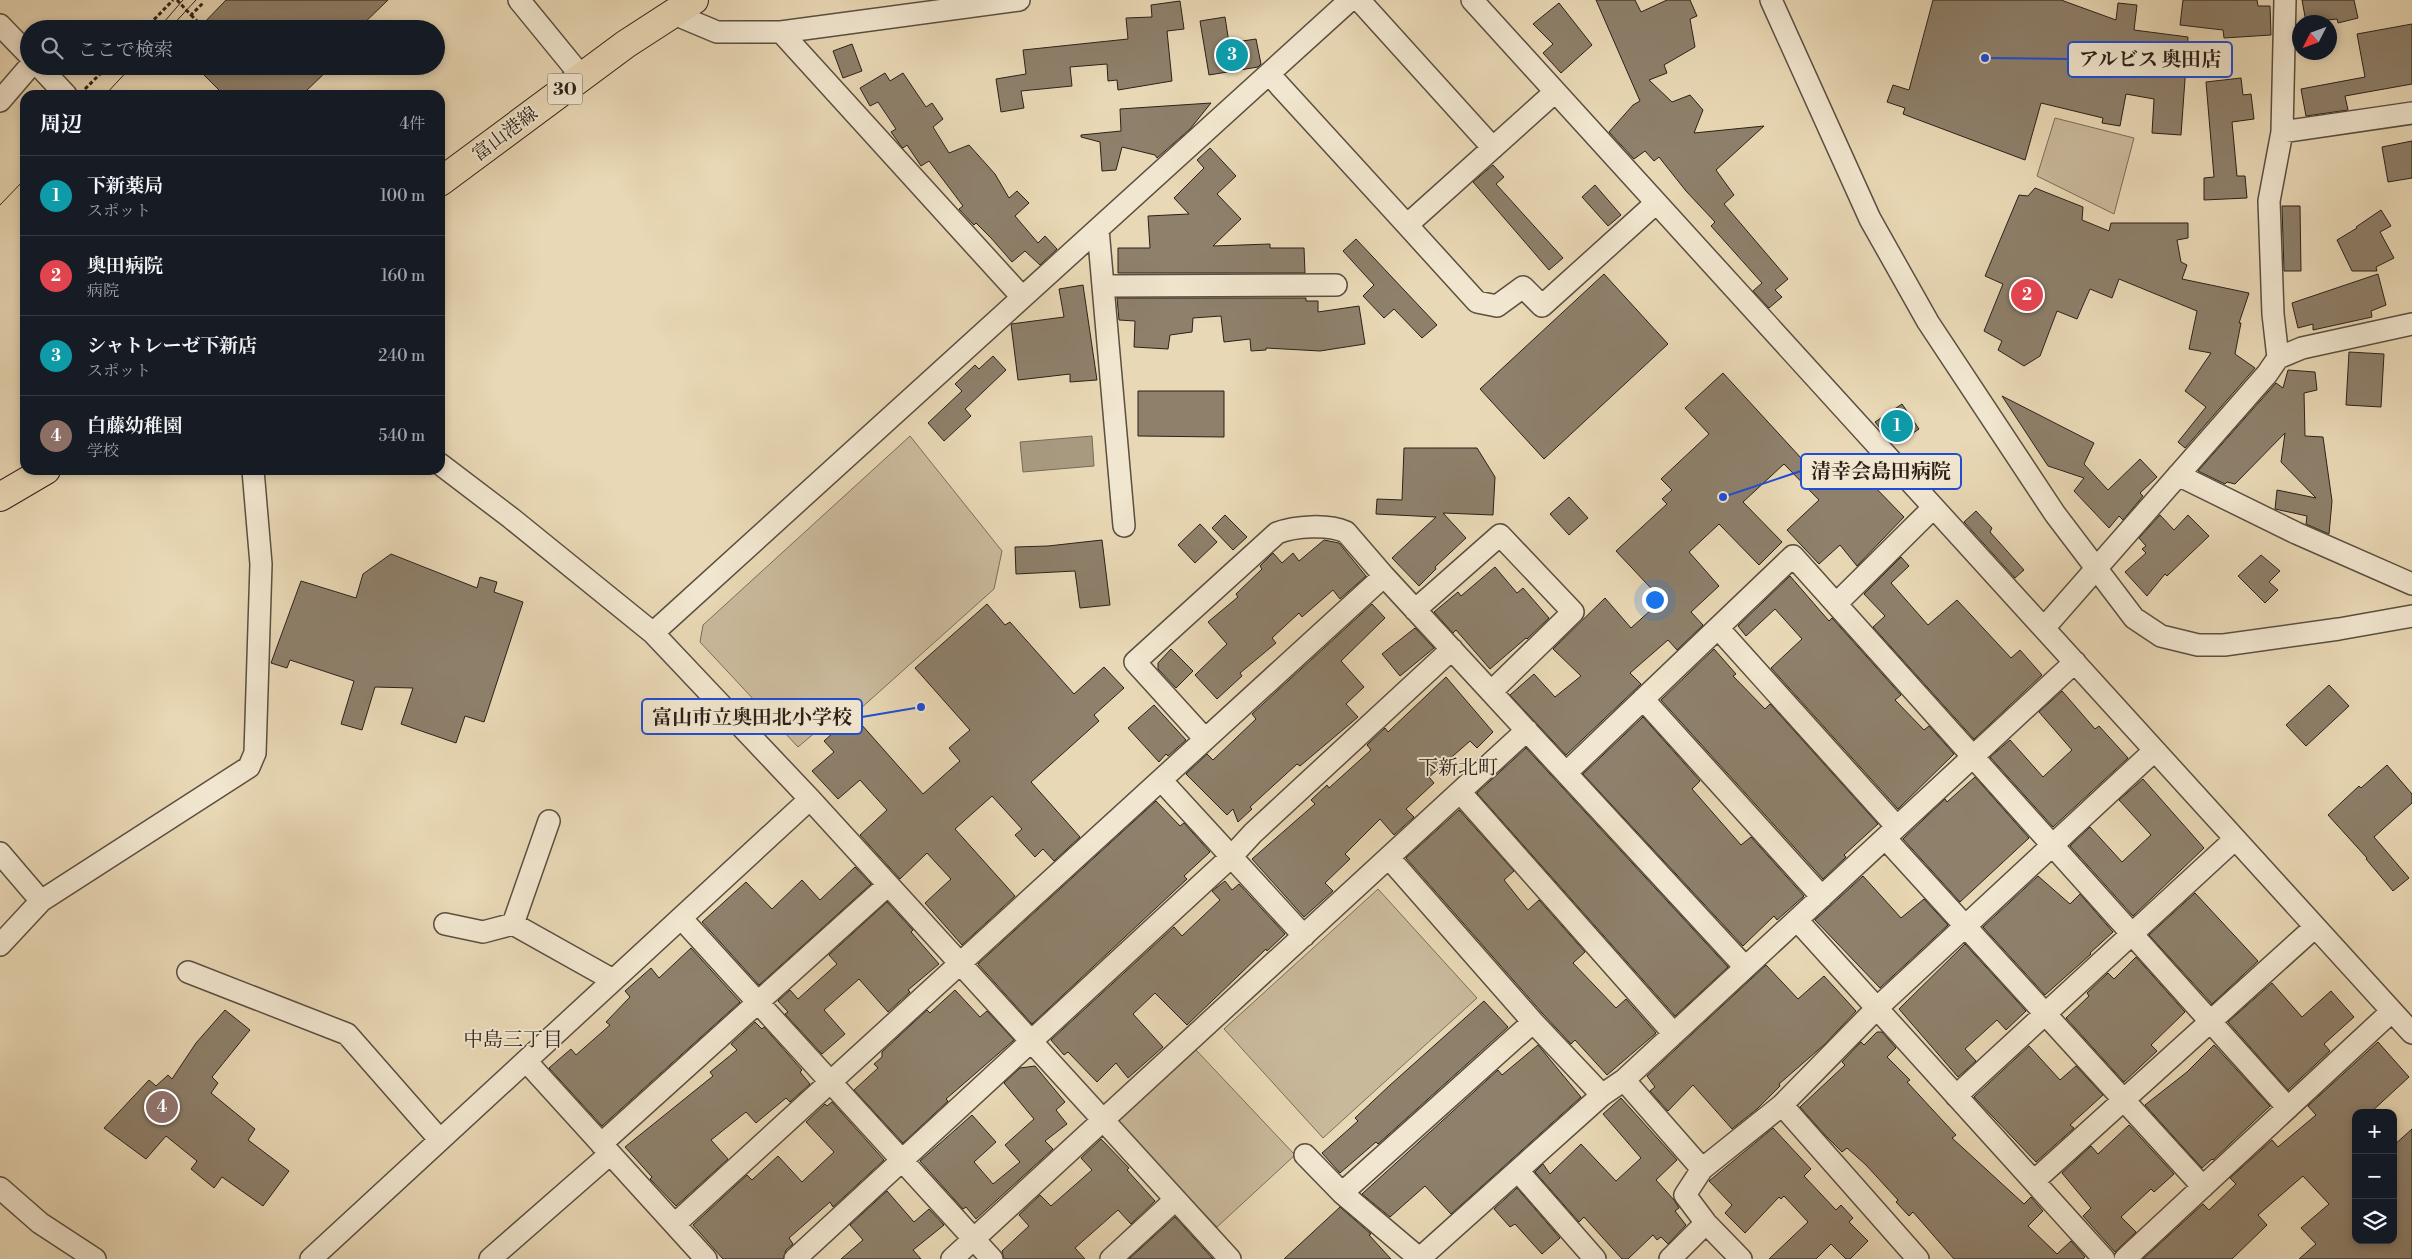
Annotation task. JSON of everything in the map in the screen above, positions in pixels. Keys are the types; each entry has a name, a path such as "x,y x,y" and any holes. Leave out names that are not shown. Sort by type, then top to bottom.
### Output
{"main road":[{"name":"富山港線","path":"445,178 626,44 684,7"},
{"path":"3,490 35,475"}],"street":[{"path":"519,0 582,77"},
{"path":"684,7 717,32 781,32 1020,0"},
{"path":"653,633 1350,0"},
{"path":"1358,0 1493,148"},
{"path":"1472,0 2412,1034"},
{"path":"1771,0 1870,219 1928,322 2000,434 2097,570 2134,618 2161,636 2198,645 2233,644 2339,629 2412,616"},
{"path":"2278,358 2273,314 2270,201 2282,132 2285,0"},
{"path":"0,25 20,46"},
{"path":"781,32 1022,297"},
{"path":"1270,74 1477,302 1497,306 1523,286 1542,306 1656,203"},
{"path":"0,101 22,75"},
{"path":"47,75 61,90"},
{"path":"1408,225 1555,92"},
{"path":"2282,132 2412,113"},
{"path":"1098,229 1124,526"},
{"path":"1104,286 1336,285"},
{"path":"2044,628 2097,570 2267,374 2278,358 2302,348 2412,324"},
{"path":"445,468 511,518 653,633 810,799 959,965 1230,1259"},
{"path":"0,945 42,901 249,767 254,753 261,564 253,475"},
{"path":"2178,475 2296,533 2412,584"},
{"path":"1836,604 1933,508"},
{"path":"1205,739 1135,662 1277,533 1288,529 1337,528 1346,532 1384,576 1745,968"},
{"path":"1416,610 1500,535 1573,612 1492,692"},
{"path":"1566,773 1793,556 2288,1108"},
{"path":"675,1224 1384,576"},
{"path":"1718,628 1891,832 1965,926 2203,1187"},
{"path":"795,1259 1232,857 1253,833 1452,649"},
{"path":"1304,1155 1342,1193 1420,1259 1602,1095 1624,1080 2075,662"},
{"path":"1643,699 1822,897"},
{"path":"952,1259 1527,730"},
{"path":"1741,1259 1706,1223 1685,1195 1702,1169 1782,1105 1877,1008 2154,751"},
{"path":"1161,780 1304,936"},
{"path":"1460,792 1674,1034"},
{"path":"312,1259 810,799"},
{"path":"513,924 549,820"},
{"path":"1956,1096 2234,840"},
{"path":"0,853 42,901"},
{"path":"1389,858 1533,1022 1602,1095"},
{"path":"490,1259 758,1002 888,885"},
{"path":"681,918 992,1259"},
{"path":"1797,920 2104,1259"},
{"path":"445,924 483,932 513,924 613,980"},
{"path":"2034,1182 2315,927"},
{"path":"188,972 347,1034 440,1140"},
{"path":"2124,1259 2391,1012"},
{"path":"1342,1193 1533,1022"},
{"path":"526,1061 706,1259"},
{"path":"1624,1080 1702,1169"},
{"path":"1782,1105 1918,1259"},
{"path":"1518,1171 1595,1259"},
{"path":"0,1188 40,1223 95,1259"},
{"path":"1111,1259 1175,1200"},
{"path":"1670,1259 1706,1223"}],"path":[{"path":"154,20 175,0 196,20"},
{"path":"191,15 204,2"},
{"path":"84,90 99,75"}],"shaded area":[{"path":"2055,118 2134,138 2114,214 2037,176"},
{"path":"910,436 1002,551 994,589 860,709 843,709 798,747 700,642 703,625"},
{"path":"1092,436 1094,466 1023,472 1020,442"},
{"path":"1378,889 1477,998 1323,1138 1224,1029"},
{"path":"1196,1050 1295,1155 1217,1227 1119,1124 1120,1116"}],"building":[{"path":"226,0 388,0 367,20 207,20"},
{"path":"1596,0 1635,0 1641,12 1667,0 1690,0 1697,16 1690,19 1695,47 1664,65 1667,73 1649,80 1672,102 1690,95 1703,110 1694,133 1764,126 1716,170 1734,195 1724,204 1788,279 1775,290 1782,297 1769,308 1753,291 1762,283 1711,226 1715,222 1686,191 1659,157 1654,161 1645,151 1634,159 1609,132 1633,105 1640,101"},
{"path":"1933,0 2061,0 2116,20 2118,3 2137,5 2134,30 2188,37 2181,135 2152,133 2154,99 2126,94 2120,126 2102,123 2103,118 2041,103 2025,160 1903,114 1905,108 1887,102 1893,85 1909,90"},
{"path":"2183,0 2257,0 2258,6 2270,6 2271,35 2224,38 2223,30 2180,25"},
{"path":"2302,0 2354,0 2358,18 2338,23 2337,15 2305,15"},
{"path":"1180,1 1184,29 1167,31 1172,81 1118,90 1117,80 1108,81 1107,64 1070,67 1072,86 1021,91 1024,108 1001,112 996,79 1026,74 1023,50 1128,39 1126,18 1152,17 1151,5"},
{"path":"1559,3 1592,45 1561,73 1543,53 1553,44 1533,24"},
{"path":"1225,17 1229,43 1256,39 1261,64 1258,67 1209,75 1200,21"},
{"path":"2412,24 2412,84 2345,96 2348,110 2306,116 2301,89 2365,77 2357,34"},
{"path":"852,44 862,71 843,78 833,51"},
{"path":"885,73 890,81 903,73 926,107 932,103 943,119 933,127 949,153 969,145 995,174 1009,198 1017,191 1029,203 1015,216 1038,243 1045,236 1057,249 1040,265 1025,251 1012,262 976,223 974,225 959,209 963,206 929,161 921,166 907,145 903,148 901,146 891,132 896,129 878,102 870,106 860,88"},
{"path":"204,75 323,75 307,90 219,90"},
{"path":"2241,78 2243,95 2251,94 2254,119 2232,122 2237,176 2245,176 2247,198 2204,200 2204,178 2214,177 2206,82"},
{"path":"1211,103 1190,129 1157,158 1155,155 1122,147 1116,170 1102,171 1100,142 1081,137 1081,135 1121,131 1120,109"},
{"path":"2412,141 2412,178 2388,182 2382,147"},
{"path":"1210,148 1236,176 1217,194 1241,219 1213,246 1270,244 1270,248 1304,248 1305,273 1118,273 1118,248 1150,248 1148,216 1189,214 1174,198 1204,168 1197,160"},
{"path":"1493,165 1504,177 1496,184 1563,258 1549,270 1473,182"},
{"path":"1595,185 1621,215 1608,226 1582,197"},
{"path":"2035,188 2083,207 2082,220 2109,231 2111,223 2188,223 2188,238 2177,240 2181,262 2187,265 2182,279 2249,293 2239,323 2241,323 2235,354 2255,368 2185,448 2178,442 2206,407 2185,391 2211,353 2189,349 2197,311 2119,279 2112,298 2090,289 2077,319 2057,311 2040,356 2024,366 1998,350 2002,341 1984,331 2003,284 1985,276 2019,195 2028,196"},
{"path":"2282,206 2300,206 2301,271 2284,271"},
{"path":"2381,210 2391,226 2380,232 2394,258 2376,267 2377,271 2352,271 2337,240"},
{"path":"1356,239 1437,325 1422,338 1394,309 1384,318 1363,296 1374,285 1343,251"},
{"path":"1604,274 1668,344 1544,459 1480,389"},
{"path":"2378,274 2386,305 2371,311 2372,317 2313,330 2313,324 2298,328 2292,303"},
{"path":"1083,285 1097,380 1070,382 1070,374 1018,380 1011,324 1064,317 1059,289"},
{"path":"1117,298 1306,298 1306,301 1318,301 1318,312 1359,306 1365,344 1320,351 1266,348 1266,350 1251,351 1250,339 1224,342 1221,316 1193,318 1192,332 1170,335 1168,349 1134,347 1135,321 1119,320"},
{"path":"2349,352 2384,354 2381,407 2346,405"},
{"path":"993,356 1006,370 965,409 971,416 944,441 928,423 962,391 955,384 975,365 979,369"},
{"path":"2288,370 2315,372 2317,390 2304,393 2305,436 2323,437 2332,501 2329,534 2306,524 2307,516 2275,509 2277,490 2316,498 2281,462 2285,433 2235,484 2227,482 2225,484 2198,471 2276,383 2283,388"},
{"path":"1723,373 1812,470 1830,454 1861,487 1868,480 1904,517 1857,566 1840,545 1819,564 1787,530 1819,500 1784,464 1743,502 1782,542 1759,565 1719,524 1689,552 1719,586 1691,612 1703,625 1677,650 1668,640 1630,673 1641,684 1566,755 1510,695 1534,674 1555,697 1581,676 1553,649 1605,598 1631,628 1662,600 1616,551 1667,504 1662,499 1672,490 1661,479 1709,434 1685,408"},
{"path":"1138,391 1224,391 1224,437 1138,436"},
{"path":"2002,396 2094,443 2084,464 2108,490 2140,459 2157,477 2140,493 2143,496 2123,520 2119,516 2109,528 2074,491 2084,478 2048,466"},
{"path":"1902,404 1919,429 1900,442 1898,439 1892,443 1875,422"},
{"path":"1404,448 1477,448 1495,477 1493,515 1443,513 1466,538 1435,567 1436,569 1419,586 1392,558 1436,517 1376,514 1377,499 1402,500"},
{"path":"1569,497 1588,518 1569,535 1550,514"},
{"path":"1976,511 1992,528 1990,532 2024,570 2015,578 1964,522"},
{"path":"1225,515 1247,537 1233,550 1212,528"},
{"path":"2160,515 2174,530 2188,515 2209,536 2167,576 2165,574 2147,596 2125,572 2146,553 2142,549 2146,546 2139,538"},
{"path":"1200,524 1217,542 1195,563 1178,545"},
{"path":"1102,540 1110,605 1080,608 1075,571 1016,574 1015,547 1048,546"},
{"path":"1324,540 1339,543 1366,576 1340,599 1333,590 1302,617 1299,613 1272,638 1276,643 1240,673 1242,676 1217,699 1195,675 1227,644 1208,622 1238,597 1236,594 1262,569 1260,566 1273,553 1282,563 1293,553 1299,561"},
{"path":"391,554 477,588 480,577 497,582 494,592 523,602 484,722 465,716 456,743 401,724 413,688 375,687 362,730 341,724 354,681 290,660 287,668 271,663 301,581 356,598 363,574"},
{"path":"2261,555 2280,571 2269,582 2278,590 2265,603 2238,576"},
{"path":"1901,557 1909,566 1891,583 1928,625 1957,600 2011,658 2020,650 2042,675 1974,739 1873,627 1885,616 1864,594"},
{"path":"1495,567 1517,593 1523,588 1549,618 1527,639 1490,669 1456,630 1453,633 1434,612 1458,592 1461,596"},
{"path":"1790,576 1829,621 1832,618 1901,695 1895,700 1924,730 1929,726 1954,754 1898,809 1771,668 1802,639 1775,609 1746,636 1738,626"},
{"path":"987,604 1005,625 1010,622 1074,694 1104,667 1124,688 1094,715 1099,721 1031,782 1080,837 1054,861 1043,849 1035,857 1015,835 1022,829 992,796 955,829 1015,896 962,945 925,903 951,879 927,853 900,879 860,835 887,810 860,780 838,799 812,771 834,752 824,741 853,715 923,794 960,761 949,748 970,730 915,668"},
{"path":"1372,604 1385,618 1341,661 1364,687 1346,704 1358,717 1300,766 1297,764 1250,807 1252,809 1238,822 1233,809 1227,815 1186,774 1207,754 1213,760 1256,719 1252,714"},
{"path":"1415,628 1434,648 1400,676 1382,654"},
{"path":"1171,649 1193,671 1176,688 1158,669 1158,663"},
{"path":"1714,649 1736,674 1733,676 1765,709 1770,704 1878,824 1844,855 1846,857 1823,879 1661,700"},
{"path":"1446,677 1493,732 1477,748 1470,741 1429,777 1434,783 1406,809 1414,817 1394,835 1380,819 1345,854 1350,859 1325,883 1333,891 1304,917 1252,859 1315,804 1311,800 1327,785 1329,788 1371,750 1367,745 1385,728 1388,732"},
{"path":"2329,685 2349,706 2306,746 2286,725"},
{"path":"2062,691 2095,729 2099,726 2128,758 2053,827 1990,757 2010,740 2043,777 2072,750 2039,712"},
{"path":"1154,705 1186,740 1168,756 1166,754 1159,762 1128,728"},
{"path":"1643,717 1700,781 1692,789 1741,845 1751,837 1804,896 1777,920 1774,916 1743,946 1583,774"},
{"path":"1526,748 1728,967 1675,1016 1477,793"},
{"path":"2387,765 2412,794 2412,803 2374,837 2409,878 2393,891 2367,858 2328,815 2359,786 2361,788"},
{"path":"1975,777 2029,838 1960,902 1903,839 1945,799 1947,802"},
{"path":"2143,779 2204,848 2133,916 2070,846 2090,827 2122,862 2151,835 2119,800"},
{"path":"1156,801 1180,826 1184,823 1210,852 1184,876 1187,879 1032,1024 978,964"},
{"path":"1459,810 1514,871 1504,880 1528,910 1539,900 1585,952 1573,963 1616,1008 1626,999 1656,1033 1607,1075 1575,1040 1571,1044 1543,1014 1406,858"},
{"path":"855,867 871,884 759,985 702,922 746,882 772,909 802,880 820,900"},
{"path":"1863,876 1901,918 1924,899 1948,925 1880,988 1815,920"},
{"path":"2038,876 2070,904 2080,894 2113,932 2045,995 1983,927"},
{"path":"1225,881 1232,890 1239,884 1285,934 1267,951 1266,949 1187,1025 1155,993 1133,1014 1163,1047 1128,1078 1116,1063 1097,1082 1068,1052 1064,1055 1051,1040 1174,927 1182,936 1220,900 1212,891"},
{"path":"2195,893 2258,961 2212,1004 2149,935"},
{"path":"887,902 913,930 911,932 939,964 908,990 910,992 888,1012 859,979 824,1010 845,1034 822,1054 785,1014 788,1012 778,1001 790,990 798,999 837,964 829,955"},
{"path":"1965,944 2026,1011 2006,1030 1997,1020 1965,1049 1976,1061 1958,1077 1899,1009"},
{"path":"691,948 740,1002 602,1126 549,1068 571,1049 576,1055 610,1025 606,1022 630,997 625,991 651,968 659,978"},
{"path":"2136,957 2185,1012 2151,1045 2157,1051 2124,1082 2066,1018 2089,996 2087,993 2108,973 2114,979"},
{"path":"1766,965 1798,999 1824,976 1856,1011 1825,1044 1779,1084 1780,1086 1757,1109 1732,1129 1693,1085 1668,1111 1650,1091 1655,1087 1647,1076"},
{"path":"2272,983 2302,1017 2331,991 2354,1017 2324,1044 2330,1051 2288,1090 2228,1022"},
{"path":"955,990 980,1017 987,1011 1014,1040 946,1099 948,1101 903,1143 854,1090 878,1068 874,1064 882,1057 882,1052 927,1010 930,1013"},
{"path":"1484,1001 1508,1027 1378,1144 1376,1142 1340,1173 1322,1153 1358,1121 1355,1118 1389,1086"},
{"path":"225,1010 250,1030 212,1077 218,1083 211,1093 255,1129 248,1140 289,1171 263,1206 222,1177 214,1188 191,1169 197,1161 166,1136 146,1159 104,1128 149,1080 156,1086 168,1075 172,1079 196,1043"},
{"path":"755,1022 762,1029 764,1027 802,1070 800,1072 810,1084 790,1102 786,1098 756,1123 746,1112 711,1140 728,1159 676,1206 650,1179 652,1177 625,1147 713,1076 710,1072 737,1050 731,1044"},
{"path":"1877,1032 1882,1032 1896,1048 1887,1057 1910,1080 1907,1082 1956,1135 1952,1138 2024,1204 2031,1197 2043,1211 2028,1226 2057,1254 2071,1241 2085,1257 2083,1259 1954,1259 1913,1212 1909,1216 1896,1202 1898,1200 1866,1165 1847,1148 1842,1152 1825,1135 1800,1107 1845,1065 1842,1062 1861,1042 1864,1045"},
{"path":"2378,1042 2409,1077 2374,1109 2352,1109 2352,1244 2397,1244 2397,1142 2412,1129 2412,1259 2299,1259 2316,1244 2301,1228 2329,1204 2303,1176 2258,1215 2267,1225 2232,1259 2143,1259 2203,1204 2209,1210 2236,1184 2230,1178 2272,1140 2278,1147 2316,1115 2308,1106"},
{"path":"1538,1045 1581,1097 1451,1214 1425,1186 1390,1217 1362,1194 1498,1070 1502,1075"},
{"path":"2214,1045 2270,1106 2202,1168 2145,1105 2187,1072"},
{"path":"2029,1046 2060,1080 2076,1066 2103,1095 2070,1125 2074,1128 2036,1162 1974,1097"},
{"path":"1035,1066 1065,1102 1056,1110 1067,1124 1045,1141 1053,1149 976,1219 966,1207 963,1209 920,1161 972,1115 996,1142 974,1162 993,1184 1020,1162 1005,1145 1034,1119 1004,1083 1020,1068"},
{"path":"1621,1098 1677,1160 1656,1180 1674,1200 1679,1208 1675,1211 1686,1225 1668,1244 1661,1237 1657,1240 1653,1235 1628,1259 1622,1259 1584,1217 1579,1222 1535,1172 1543,1164 1550,1174 1581,1144 1616,1181 1641,1158 1603,1114"},
{"path":"832,1102 884,1160 833,1207 830,1202 789,1238 793,1244 786,1250 783,1259 723,1259 693,1225 747,1175 752,1180 778,1156 802,1182 834,1152 806,1122 825,1104 827,1106"},
{"path":"2129,1125 2174,1174 2154,1192 2151,1189 2121,1217 2136,1232 2115,1252 2083,1216 2091,1208 2062,1173 2091,1146 2098,1154"},
{"path":"1773,1128 1811,1169 1804,1176 1836,1210 1841,1205 1853,1218 1849,1222 1868,1241 1850,1259 1846,1259 1831,1244 1816,1259 1769,1259 1808,1222 1784,1196 1781,1199 1779,1197 1745,1233 1725,1213 1732,1205 1709,1181"},
{"path":"1101,1139 1129,1168 1127,1170 1155,1201 1131,1224 1118,1210 1075,1248 1085,1259 1004,1259 1002,1251 1029,1226 1019,1215 1040,1195 1051,1206 1092,1170 1081,1158"},
{"path":"1517,1188 1560,1238 1542,1254 1515,1224 1510,1227 1494,1209"},
{"path":"887,1191 914,1222 929,1209 944,1225 913,1250 921,1259 841,1259 863,1240 850,1225"},
{"path":"1340,1207 1371,1234 1369,1235 1391,1259 1284,1259"},
{"path":"1175,1217 1213,1259 1129,1259"}],"tram line":[{"path":"166,20 183,0"},
{"path":"177,20 196,0"},
{"path":"110,90 124,75"},
{"path":"0,205 20,184"}],"place":[{"name":"シャトレーゼ下新店","path":"1232,55"},
{"name":"アルビス 奥田店","path":"1985,58"},
{"name":"奥田病院","path":"2027,295"},
{"name":"下新薬局","path":"1897,426"},
{"name":"清幸会島田病院","path":"1723,497"},
{"name":"富山市立奥田北小学校","path":"921,707"},
{"name":"白藤幼稚園","path":"162,1107"}],"district":[{"name":"下新北町","path":"1458,768"},
{"name":"中島三丁目","path":"513,1040"}]}
